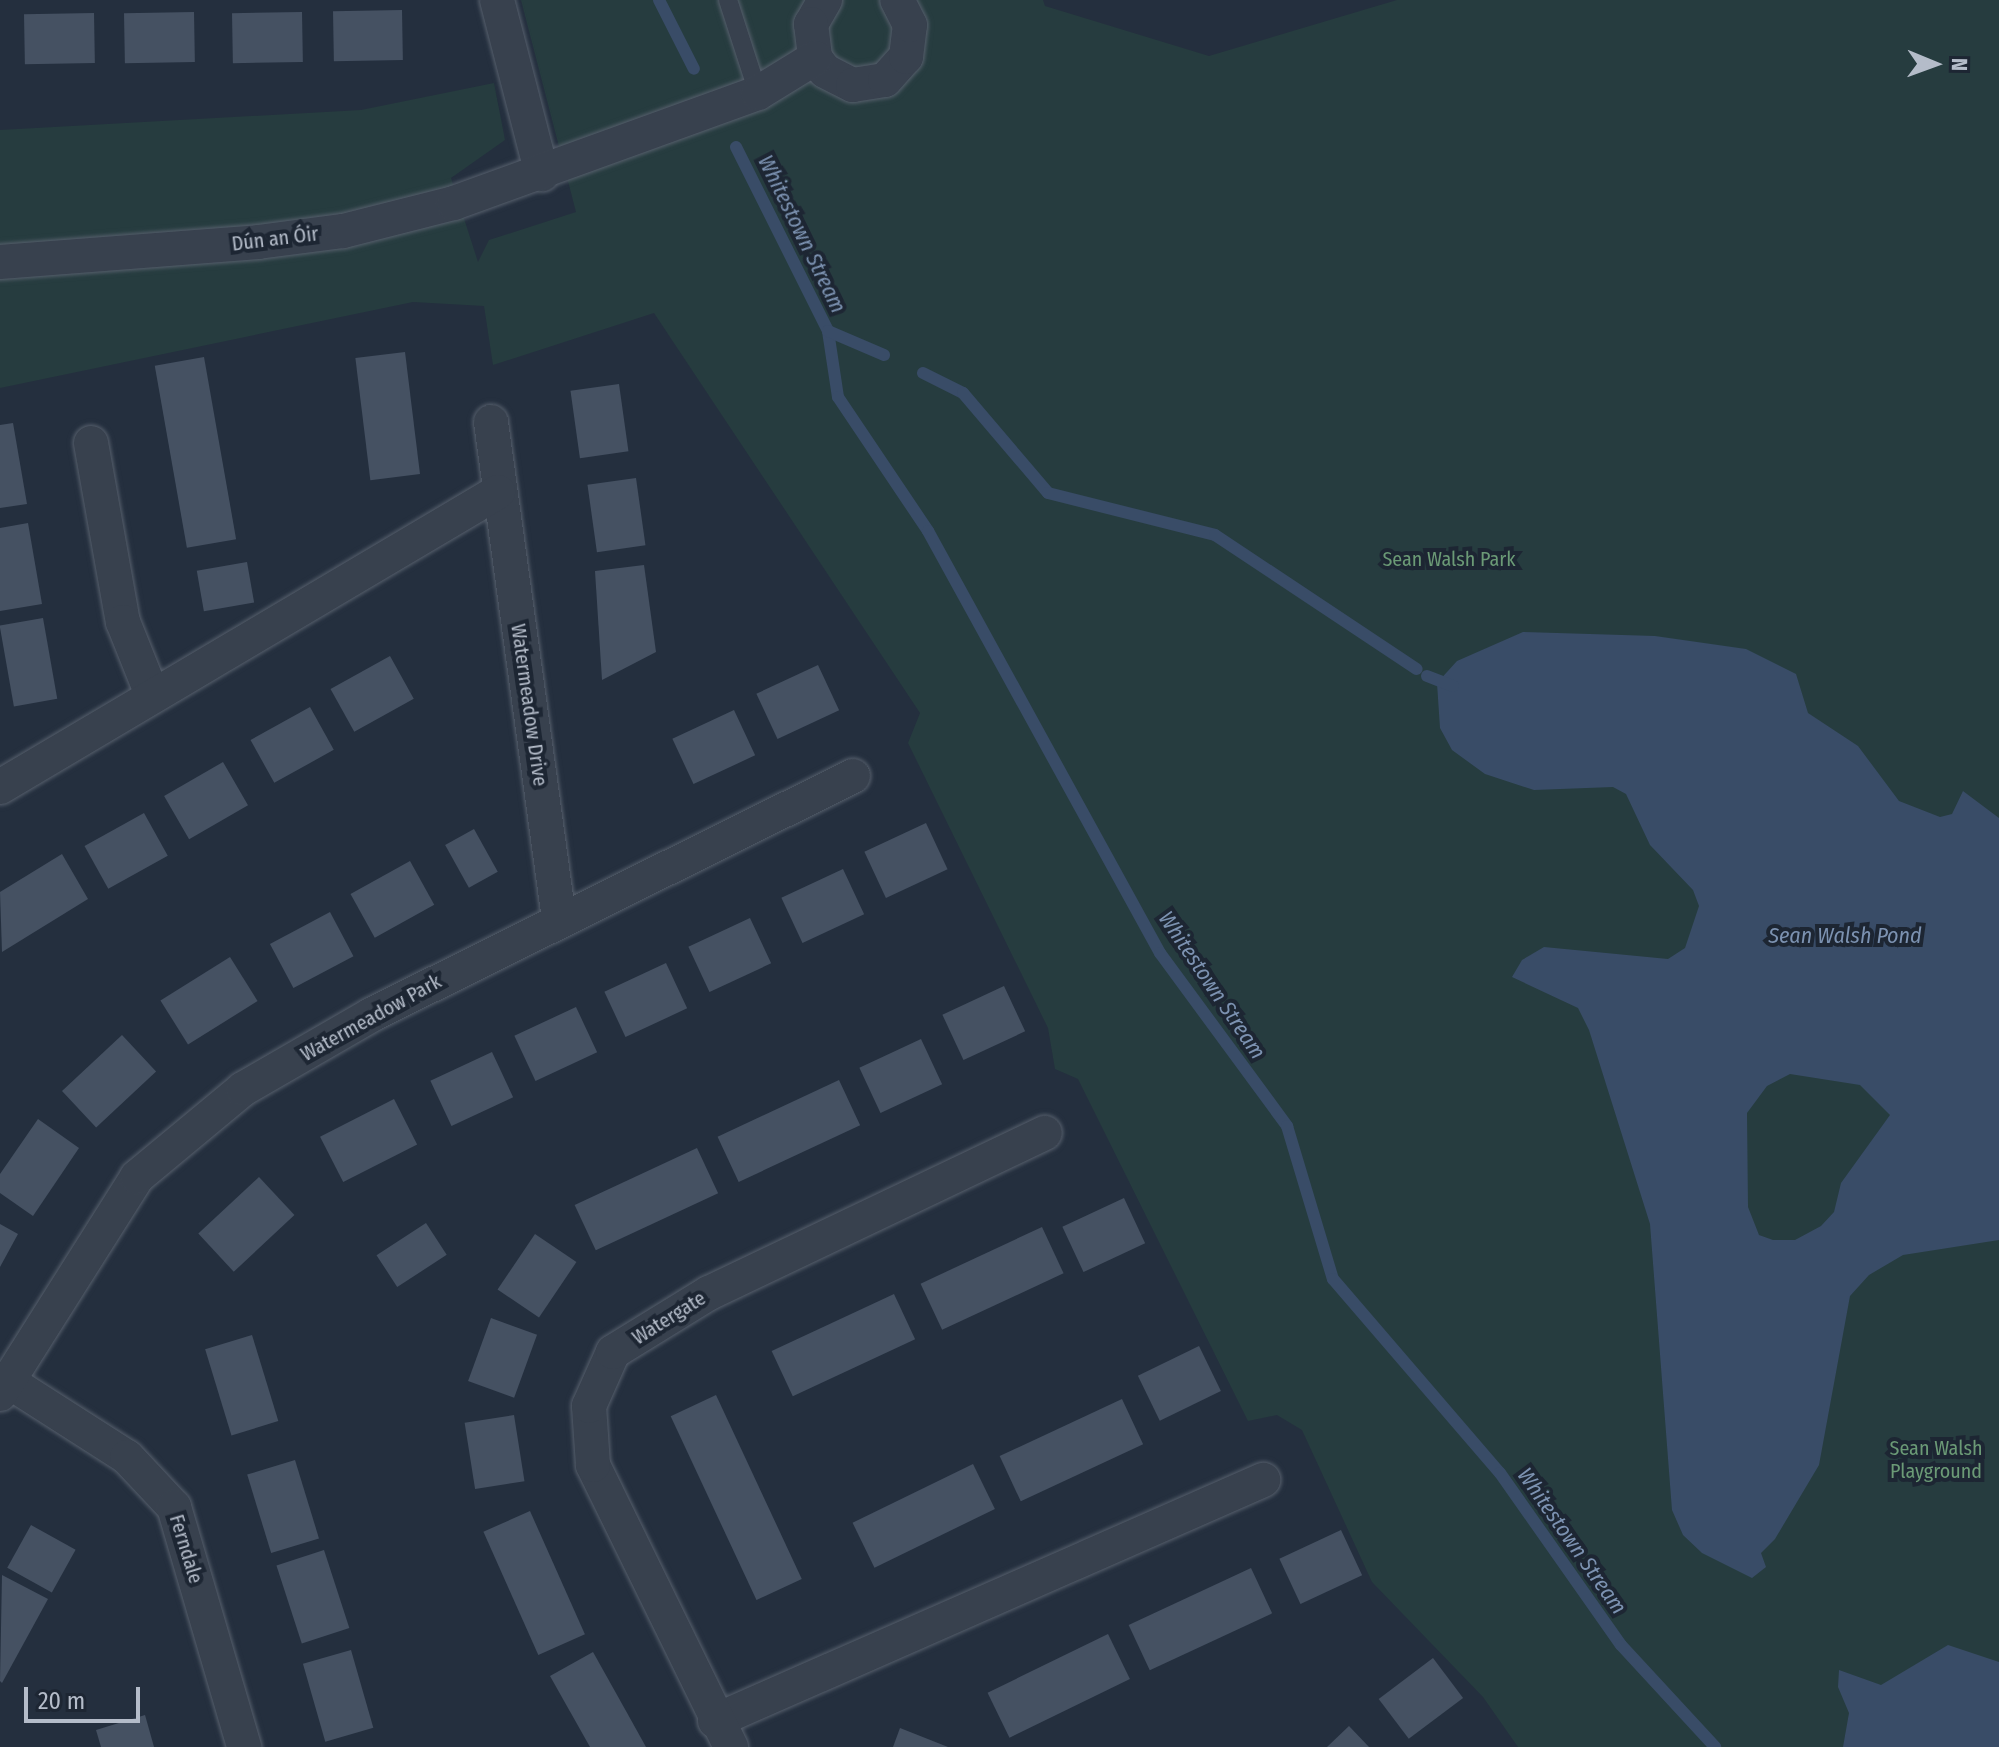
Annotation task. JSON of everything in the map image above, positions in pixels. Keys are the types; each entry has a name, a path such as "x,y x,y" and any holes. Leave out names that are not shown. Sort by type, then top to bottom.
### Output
{"street":[{"path":"497,0 542,174"},
{"path":"825,0 811,24 815,58 825,71 853,85 885,80 898,70 911,41 897,0"},
{"name":"Dún an Óir","path":"0,262 343,231 542,174 758,93 815,58"},
{"name":"Watermeadow Drive","path":"491,422 498,492 559,919"},
{"path":"91,443 123,622 151,692"},
{"path":"0,787 151,692 498,492"},
{"name":"Watermeadow Park","path":"4,1387 137,1177 243,1089 559,919 853,776"},
{"name":"Watergate","path":"1045,1133 709,1293 613,1352 589,1406 593,1465 723,1734 1263,1480"},
{"name":"Ferndale","path":"4,1387 127,1457 174,1507 244,1747"}],"lane":[{"path":"728,0 758,93"}],"green space":[{"name":"Sean Walsh Park","path":"521,0 1043,0 1045,6 1209,56 1397,0 1999,0 1999,1747 1518,1747 1483,1697 1372,1582 1302,1430 1277,1415 1248,1421 1078,1079 1055,1069 1048,1028 908,743 920,713 654,313 493,365 484,306 413,302 0,388 0,130 361,110 494,83 505,140 451,178 478,262 489,240 576,212"}],"water":[{"name":"Sean Walsh Pond","path":"1523,632 1655,636 1746,649 1796,674 1808,713 1858,746 1899,801 1940,817 1952,814 1963,791 1999,818 1999,1240 1903,1255 1869,1275 1850,1296 1819,1465 1775,1539 1761,1553 1766,1567 1752,1578 1702,1553 1683,1535 1672,1510 1650,1224 1589,1030 1578,1008 1512,977 1522,960 1544,947 1668,959 1685,948 1699,906 1693,890 1650,845 1626,794 1613,787 1534,790 1485,774 1452,750 1440,728 1437,683 1457,661","holes":["1790,1074 1860,1085 1890,1115 1841,1183 1834,1212 1821,1226 1795,1240 1773,1240 1759,1235 1748,1207 1747,1113 1767,1086"]},
{"path":"1948,1645 1999,1662 1999,1747 1843,1747 1849,1713 1838,1687 1839,1670 1881,1685"}],"building":[{"path":"402,10 403,60 334,61 333,11"},
{"path":"194,12 195,62 125,63 124,13"},
{"path":"302,12 303,62 233,63 232,13"},
{"path":"94,13 95,63 25,64 24,14"},
{"path":"405,352 420,474 370,480 355,358"},
{"path":"204,357 236,539 187,548 155,366"},
{"path":"619,384 628,451 580,458 570,391"},
{"path":"13,423 27,504 0,508 0,425"},
{"path":"636,478 645,545 597,552 587,485"},
{"path":"28,523 42,604 0,611 0,528"},
{"path":"247,562 254,602 204,611 197,571"},
{"path":"644,565 656,652 602,680 595,571"},
{"path":"43,618 57,699 14,706 0,626"},
{"path":"390,656 414,699 354,732 331,689"},
{"path":"818,665 839,710 778,739 756,694"},
{"path":"310,707 334,750 274,783 251,740"},
{"path":"734,710 755,755 694,784 672,739"},
{"path":"223,762 248,805 189,839 164,796"},
{"path":"144,813 168,856 108,889 85,846"},
{"path":"926,823 948,869 886,898 864,852"},
{"path":"474,829 498,872 469,888 445,845"},
{"path":"62,854 88,899 2,952 0,892"},
{"path":"410,861 434,905 375,938 351,894"},
{"path":"843,869 864,914 803,943 781,898"},
{"path":"330,912 353,956 293,988 270,944"},
{"path":"750,918 771,963 710,992 688,947"},
{"path":"230,957 258,1001 188,1045 160,1000"},
{"path":"666,963 687,1008 626,1037 604,992"},
{"path":"1004,986 1025,1031 964,1060 942,1015"},
{"path":"576,1007 597,1052 536,1081 514,1036"},
{"path":"122,1035 156,1072 96,1127 62,1091"},
{"path":"921,1039 942,1084 881,1113 859,1068"},
{"path":"492,1052 513,1097 452,1126 430,1081"},
{"path":"839,1080 860,1125 739,1182 718,1137"},
{"path":"394,1099 417,1144 343,1182 320,1137"},
{"path":"38,1119 79,1148 33,1216 0,1193 0,1174"},
{"path":"697,1148 718,1193 596,1250 575,1205"},
{"path":"259,1177 294,1215 234,1272 198,1234"},
{"path":"1124,1198 1145,1243 1084,1272 1062,1227"},
{"path":"426,1223 447,1255 397,1287 377,1255"},
{"path":"0,1224 18,1234 0,1267"},
{"path":"1042,1227 1064,1273 942,1330 921,1284"},
{"path":"535,1234 576,1262 539,1318 498,1290"},
{"path":"894,1294 915,1339 793,1396 772,1351"},
{"path":"491,1318 537,1335 514,1398 468,1381"},
{"path":"252,1335 278,1421 231,1435 205,1349"},
{"path":"1199,1346 1221,1391 1160,1421 1138,1376"},
{"path":"716,1395 802,1579 756,1600 671,1416"},
{"path":"1122,1399 1143,1444 1021,1501 1000,1456"},
{"path":"514,1415 524,1481 475,1489 465,1423"},
{"path":"295,1460 319,1538 271,1553 247,1475"},
{"path":"973,1464 995,1509 874,1568 853,1523"},
{"path":"530,1511 585,1634 538,1655 483,1532"},
{"path":"31,1525 76,1550 52,1593 7,1568"},
{"path":"1341,1530 1362,1575 1301,1604 1279,1559"},
{"path":"324,1550 349,1628 302,1643 276,1565"},
{"path":"1251,1568 1272,1613 1150,1670 1129,1625"},
{"path":"2,1575 48,1599 2,1683 0,1681"},
{"path":"1108,1634 1130,1679 1009,1738 988,1693"},
{"path":"351,1650 373,1728 325,1742 303,1664"},
{"path":"593,1652 646,1747 590,1747 550,1676"},
{"path":"1433,1658 1463,1698 1409,1739 1379,1699"},
{"path":"145,1715 154,1747 101,1747 96,1730"},
{"path":"1349,1726 1369,1747 1327,1747"},
{"path":"900,1728 948,1747 893,1747"}],"waterway":[{"name":"Whitestown Stream","path":"659,0 694,69"},
{"name":"Whitestown Stream","path":"736,147 828,331 838,397 928,531 1160,953 1287,1126 1333,1279 1500,1473 1621,1645 1715,1747"},
{"path":"828,331 884,355"},
{"path":"923,373 963,393 1048,493 1215,535 1417,669"},
{"path":"1427,676 1453,686"}],"park label":[{"name":"Sean Walsh Playground","path":"1936,1460"}]}
